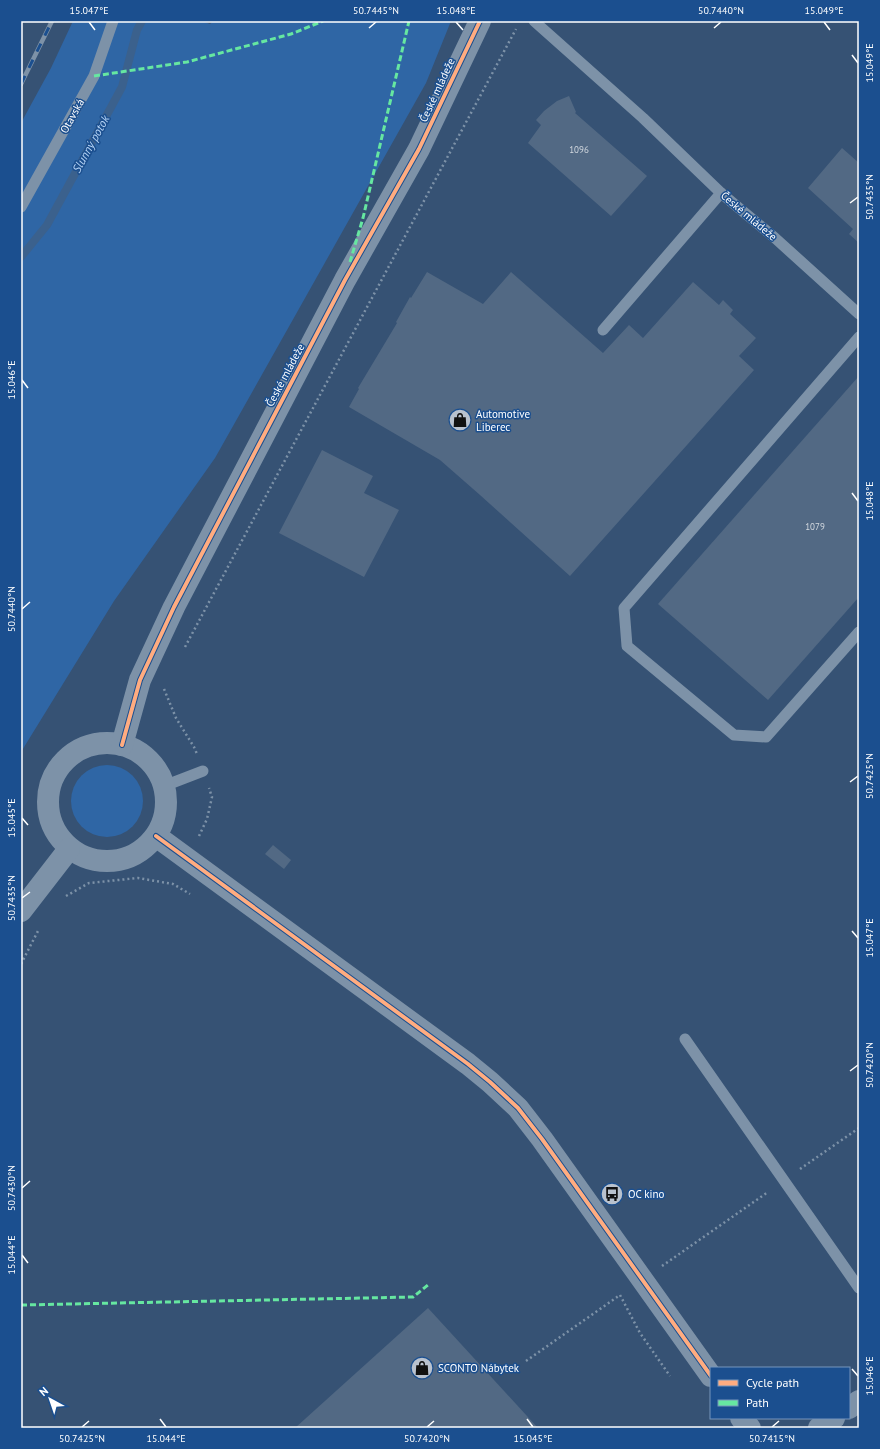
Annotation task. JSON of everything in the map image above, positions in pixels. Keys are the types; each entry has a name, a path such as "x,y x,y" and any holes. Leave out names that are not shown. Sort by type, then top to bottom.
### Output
{"street":[{"name":"České mládeže","path":"122,745 140,680 174,607 345,280 419,150 480,21"},
{"path":"108,743 122,745 132,748 142,754 158,771 164,786 166,801 165,815 162,826 156,836 148,846 138,853 115,862 91,860 80,856 69,849 56,834 48,815 47,802 49,788 53,776 60,765 70,755 82,748 95,744 108,743"},
{"path":"156,836 490,1082 518,1108 542,1139 710,1375"},
{"path":"21,911 69,849"},
{"path":"850,1407 859,1401"},
{"path":"742,1419 750,1428"},
{"path":"819,1428 832,1419"}],"lane":[{"name":"Otavská","path":"21,207 94,76 113,21"},
{"name":"České mládeže","path":"534,21 643,118 721,193 775,238 859,314"},
{"path":"603,330 721,193"},
{"path":"859,337 624,608 627,646 734,735 766,737 859,632"},
{"path":"164,786 202,771"},
{"path":"685,1039 859,1288"}],"path":[{"path":"182,652 517,28"},
{"path":"164,687 176,718 194,746 212,797 207,819 189,860 172,884"},
{"path":"62,898 89,883 138,878 172,884 193,896"},
{"path":"21,964 41,926"},
{"path":"526,1361 859,1128"},
{"path":"620,1295 640,1332 670,1376"}],"shaded area":[{"path":"73,21 202,21 210,24 213,21 451,21 426,83 215,458 114,601 21,752 21,123 51,68"},
{"path":"100,765 114,765 121,767 133,775 141,787 143,801 141,815 133,827 121,835 114,837 100,837 93,835 81,827 73,815 71,808 71,794 73,787 81,775 93,767"}],"building":[{"path":"569,96 576,112 575,113 647,176 611,216 528,143 541,125 536,120 544,111 557,101"},
{"path":"842,148 859,163 859,243 849,234 853,229 808,188"},
{"path":"427,272 483,304 511,272 603,353 629,325 643,338 693,282 719,305 723,300 733,310 730,314 756,338 739,356 754,370 570,576 440,460 349,407 359,389 358,388 397,323 396,322 410,297 411,298"},
{"path":"859,376 859,597 768,700 658,604"},
{"path":"322,450 373,476 364,493 399,510 364,577 279,533"},
{"path":"273,845 291,860 284,869 265,854"},
{"name":"SCONTO Nábytek","path":"428,1308 538,1428 295,1428"}],"waterway":[{"name":"Slunný potok","path":"21,257 47,225 122,87 137,30 142,21"}],"railway":[{"path":"21,84 52,21"}],"marked path":[{"path":"94,76 187,62 291,34 323,21"},
{"path":"350,262 363,218 409,21"},
{"path":"21,1305 413,1297 428,1285"}],"cycle path":[{"path":"122,745 140,680 174,607 345,280 419,149 480,21"},
{"path":"156,836 468,1064 518,1108 542,1139 710,1375"}],"place":[{"name":"Automotive Liberec","path":"460,420"},
{"name":"OC kino","path":"612,1194"},
{"name":"SCONTO Nábytek","path":"422,1368"}]}
